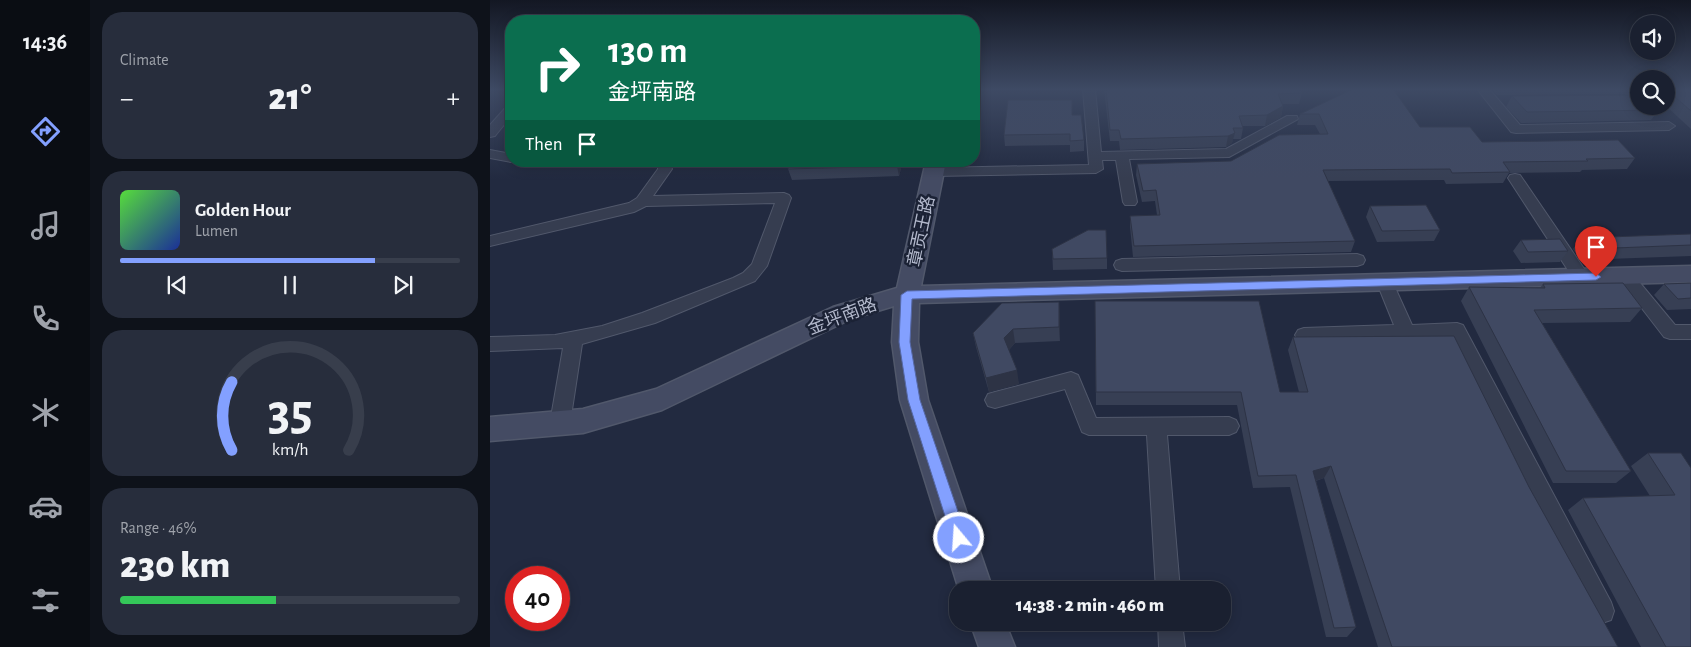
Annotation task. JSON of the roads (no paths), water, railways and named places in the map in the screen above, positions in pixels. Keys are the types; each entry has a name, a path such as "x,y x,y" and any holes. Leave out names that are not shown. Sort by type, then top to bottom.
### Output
{"street":[{"path":"490,133 502,119"},
{"path":"935,167 1096,169 1092,119"},
{"path":"1095,156 1230,153 1292,119"},
{"path":"1508,119 1516,129 1669,126 1661,119"},
{"path":"490,154 505,157"},
{"path":"1122,156 1130,202"},
{"path":"490,241 634,207 642,201 665,167"},
{"name":"章贡王路","path":"935,167 907,295 905,342 914,400 973,581"},
{"path":"1516,178 1581,277"},
{"path":"490,344 555,342 574,338 634,322 749,277 759,266 784,198 642,201"},
{"path":"1122,265 1356,260"},
{"path":"1204,263 1210,288"},
{"name":"金坪南路","path":"490,429 584,420 662,399 842,313 890,298 907,295 1691,274"},
{"path":"1624,276 1670,332 1691,332"},
{"path":"1385,283 1406,332"},
{"path":"1304,335 1457,330 1602,611"},
{"path":"560,423 574,338"},
{"path":"995,400 1071,380 1089,426 1229,426"},
{"path":"1156,427 1167,581"},
{"path":"991,631 997,647"},
{"path":"1171,631 1172,647"}]}
